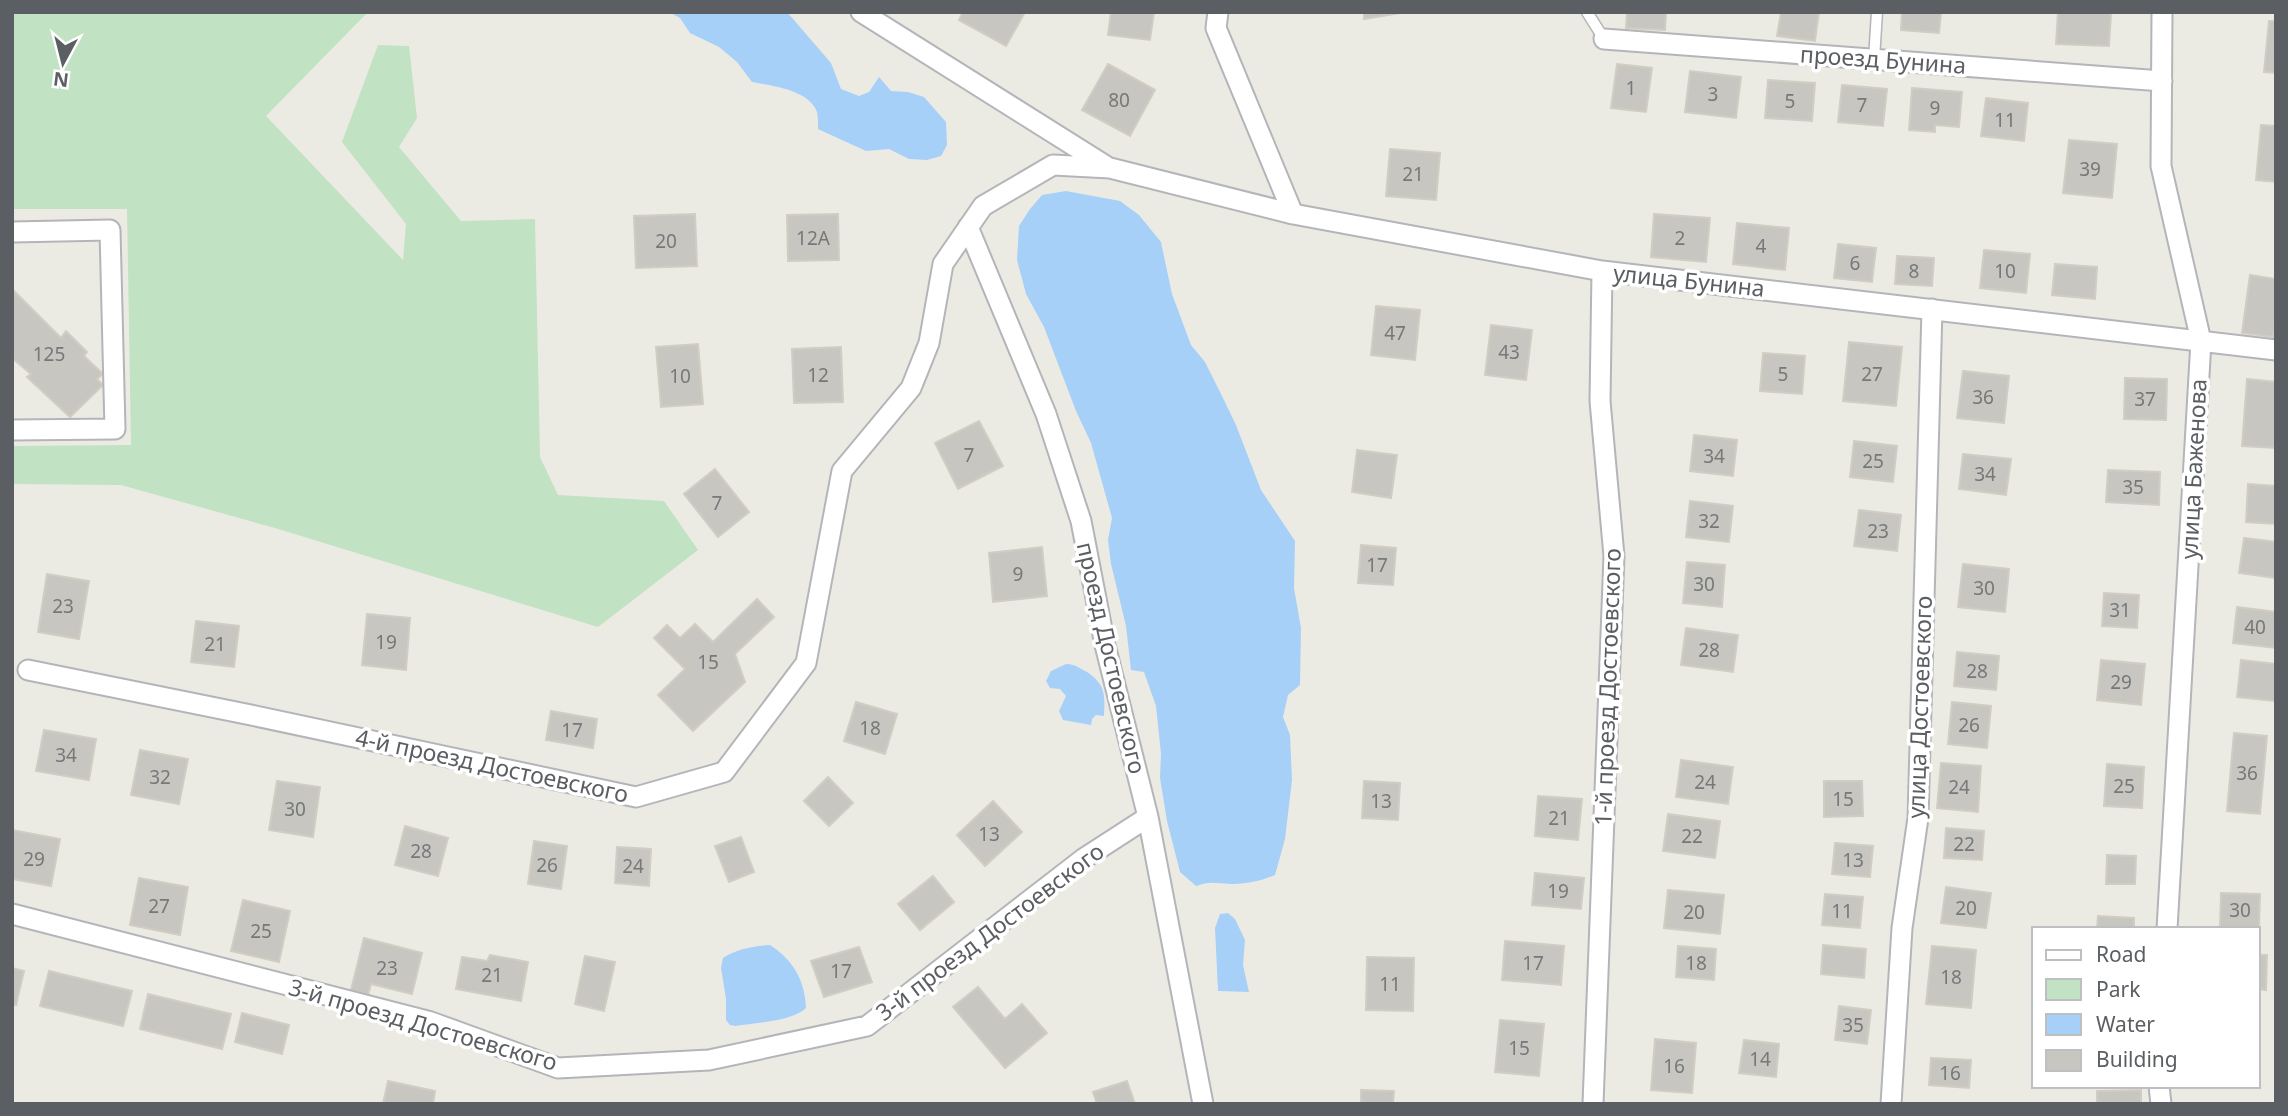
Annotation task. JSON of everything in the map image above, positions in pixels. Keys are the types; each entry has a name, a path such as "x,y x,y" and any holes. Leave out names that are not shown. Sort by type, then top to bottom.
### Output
{"street":[{"path":"861,12 1110,168"},
{"path":"1217,12 1216,28 1293,214"},
{"name":"улица Баженова","path":"2162,12 2161,166 2201,341 2167,927"},
{"name":"проезд Бунина","path":"1604,39 2162,81"},
{"name":"4-й проезд Достоевского","path":"28,670 635,797 724,772 806,663 842,471 911,388 929,343 943,264 982,206 1053,164 1110,168"},
{"name":"улица Бунина","path":"1110,168 1293,214 1602,271 2276,350"},
{"name":"проезд Достоевского","path":"968,227 1046,414 1081,521 1105,645 1148,817 1203,1104"},
{"path":"12,232 110,230 115,429 12,430"},
{"name":"1-й проезд Достоевского","path":"1593,1104 1614,556 1600,401 1602,271"},
{"name":"улица Достоевского","path":"1890,1104 1902,928 1918,818 1932,309"},
{"name":"3-й проезд Достоевского","path":"12,914 430,1022 558,1068 709,1060 867,1026 1083,859 1148,817"}],"lane":[{"path":"1587,12 1604,39"},
{"path":"1874,59 1877,12"}],"green space":[{"path":"12,12 368,12 266,116 403,260 406,224 342,142 378,45 409,46 417,118 399,147 461,221 535,219 540,457 558,495 664,501 698,550 598,627 275,528 121,485 12,484 12,446 131,445 127,209 12,209"}],"water":[{"path":"669,12 787,12 831,63 841,89 859,96 869,92 879,77 891,91 924,97 946,122 947,145 941,156 927,160 909,159 889,149 866,151 818,129 817,112 806,99 789,90 752,82 737,62 719,47 690,33 680,18"},
{"path":"1066,191 1120,201 1139,215 1161,242 1172,294 1191,345 1205,362 1236,425 1261,490 1295,541 1294,588 1301,628 1300,685 1288,695 1283,717 1290,735 1292,780 1285,839 1275,875 1264,879 1196,886 1180,872 1167,821 1160,778 1161,754 1156,706 1144,672 1131,670 1126,626 1108,540 1112,518 1091,443 1044,327 1026,294 1017,260 1019,226 1030,209 1042,195"},
{"path":"1066,664 1087,672 1101,686 1104,716 1096,715 1091,725 1063,720 1059,711 1066,696 1060,689 1050,688 1046,681 1051,671"},
{"path":"1228,913 1235,919 1245,940 1243,965 1249,992 1218,991 1215,928 1220,914"},
{"path":"770,945 785,957 796,972 803,988 806,1008 783,1019 730,1025 726,1020 721,968 723,958 745,948"}],"building":[{"path":"963,12 1025,12 1006,46 959,20"},
{"path":"1111,12 1154,12 1150,40 1108,35"},
{"path":"1364,12 1401,12 1401,13 1364,19"},
{"path":"1627,12 1666,12 1665,30 1626,28"},
{"path":"1781,12 1819,12 1815,41 1777,36"},
{"path":"1902,12 1941,12 1939,33 1901,30"},
{"path":"2058,12 2111,13 2109,46 2056,44"},
{"path":"2269,21 2276,21 2276,73 2264,72"},
{"path":"1108,64 1155,90 1130,136 1082,110"},
{"path":"1617,64 1652,68 1646,112 1611,108"},
{"path":"1690,71 1741,77 1736,118 1685,112"},
{"path":"1768,80 1815,83 1812,121 1765,118"},
{"path":"1842,85 1887,89 1883,126 1838,122"},
{"path":"1912,88 1962,92 1959,127 1935,125 1935,132 1909,130"},
{"path":"1986,98 2028,103 2024,141 1981,136"},
{"path":"2261,125 2276,126 2276,182 2256,180"},
{"path":"2069,140 2117,144 2112,198 2063,193"},
{"path":"1390,149 1440,153 1436,200 1386,196"},
{"path":"695,214 697,266 636,268 634,216"},
{"path":"838,214 839,260 788,261 787,215"},
{"path":"1654,214 1710,218 1706,262 1651,257"},
{"path":"1737,223 1789,228 1785,270 1733,264"},
{"path":"1838,244 1876,248 1872,282 1834,278"},
{"path":"1984,250 2030,254 2026,293 1980,288"},
{"path":"1897,256 1934,258 1932,286 1895,284"},
{"path":"2055,264 2097,267 2095,299 2052,295"},
{"path":"2250,275 2276,279 2273,337 2242,333"},
{"path":"12,289 61,338 66,331 87,352 84,356 103,374 97,379 103,385 70,417 27,377 31,374 12,358"},
{"path":"1376,306 1420,310 1415,360 1371,355"},
{"path":"1491,325 1532,330 1526,380 1485,375"},
{"path":"1849,342 1902,347 1896,406 1843,401"},
{"path":"698,344 703,404 661,407 656,347"},
{"path":"841,347 843,402 794,403 792,349"},
{"path":"1763,353 1805,356 1802,394 1760,391"},
{"path":"1963,371 2009,376 2004,423 1957,418"},
{"path":"2125,378 2167,379 2166,420 2124,419"},
{"path":"2247,379 2276,382 2276,448 2242,446"},
{"path":"979,421 1003,466 958,489 935,443"},
{"path":"1694,435 1737,440 1733,476 1690,471"},
{"path":"1854,441 1897,446 1893,482 1850,477"},
{"path":"1357,450 1397,455 1391,498 1352,492"},
{"path":"1963,454 2011,459 2006,495 1959,489"},
{"path":"715,469 749,512 718,537 684,494"},
{"path":"2108,470 2160,472 2159,505 2106,502"},
{"path":"2248,484 2276,486 2276,524 2246,522"},
{"path":"1690,501 1733,506 1729,542 1686,537"},
{"path":"1859,510 1901,515 1897,551 1854,546"},
{"path":"2244,538 2276,542 2276,578 2239,573"},
{"path":"1361,545 1396,548 1393,585 1358,583"},
{"path":"1042,547 1047,596 993,602 989,553"},
{"path":"1687,562 1725,565 1722,607 1683,603"},
{"path":"1963,564 2009,569 2005,612 1958,607"},
{"path":"47,574 89,581 79,639 38,632"},
{"path":"2104,593 2139,595 2137,628 2102,626"},
{"path":"757,599 774,617 735,654 745,682 693,731 658,695 685,669 654,638 667,625 680,638 695,624 713,642"},
{"path":"2237,607 2276,612 2276,648 2233,643"},
{"path":"367,614 410,618 406,670 362,665"},
{"path":"196,621 239,626 234,667 191,662"},
{"path":"1686,628 1738,635 1733,672 1681,665"},
{"path":"1957,652 1999,656 1996,690 1954,686"},
{"path":"2101,660 2145,664 2141,705 2097,700"},
{"path":"2241,660 2276,664 2275,701 2237,697"},
{"path":"856,702 897,714 885,754 844,741"},
{"path":"1952,702 1991,706 1987,748 1948,744"},
{"path":"551,711 597,719 593,748 546,740"},
{"path":"44,730 96,739 89,780 36,771"},
{"path":"2234,733 2267,736 2260,814 2227,811"},
{"path":"140,750 188,759 179,804 131,795"},
{"path":"1681,760 1733,767 1728,804 1676,797"},
{"path":"1941,763 1981,766 1978,812 1937,808"},
{"path":"2107,764 2144,767 2142,808 2104,806"},
{"path":"828,777 853,803 829,826 804,801"},
{"path":"277,781 320,787 313,837 269,830"},
{"path":"1364,781 1400,783 1398,820 1362,818"},
{"path":"1824,781 1862,781 1863,816 1824,817"},
{"path":"1538,796 1582,799 1578,840 1535,836"},
{"path":"993,801 1022,832 985,866 957,835"},
{"path":"1668,814 1720,821 1715,858 1663,851"},
{"path":"405,826 448,838 438,876 395,865"},
{"path":"1946,828 1984,831 1982,860 1944,858"},
{"path":"12,830 60,839 51,886 12,879"},
{"path":"741,837 754,872 729,882 715,846"},
{"path":"534,841 567,846 561,889 528,884"},
{"path":"1835,843 1873,846 1870,877 1832,874"},
{"path":"617,847 651,849 649,886 615,883"},
{"path":"2107,855 2136,856 2135,884 2106,884"},
{"path":"1535,873 1584,878 1581,909 1532,905"},
{"path":"933,876 954,902 920,930 898,904"},
{"path":"139,878 188,887 180,935 130,925"},
{"path":"1946,887 1991,893 1986,928 1941,923"},
{"path":"1668,890 1724,895 1720,934 1664,928"},
{"path":"2221,893 2260,894 2259,927 2220,927"},
{"path":"1825,894 1863,897 1860,928 1822,925"},
{"path":"243,900 290,911 279,962 231,951"},
{"path":"2098,916 2134,918 2134,927 2097,927"},
{"path":"364,938 422,953 412,994 371,984 368,995 351,990"},
{"path":"1505,941 1564,946 1561,985 1502,980"},
{"path":"1823,945 1866,949 1864,978 1821,974"},
{"path":"1678,946 1716,949 1714,980 1676,977"},
{"path":"1932,946 1976,950 1971,1008 1926,1004"},
{"path":"859,947 872,982 824,997 811,961"},
{"path":"490,955 528,962 521,1001 456,989 462,957 487,961"},
{"path":"2260,955 2267,955 2266,990 2260,989"},
{"path":"585,956 615,962 604,1011 575,1004"},
{"path":"1367,957 1414,958 1413,1011 1366,1010"},
{"path":"12,968 24,971 16,1005 12,1004"},
{"path":"49,971 132,991 123,1026 40,1006"},
{"path":"978,987 1005,1019 1022,1004 1047,1033 1005,1068 953,1007"},
{"path":"148,994 231,1014 222,1049 140,1029"},
{"path":"1839,1006 1871,1010 1867,1044 1835,1040"},
{"path":"242,1013 289,1025 282,1054 235,1042"},
{"path":"1500,1020 1544,1024 1539,1076 1495,1072"},
{"path":"1655,1039 1696,1043 1692,1093 1651,1090"},
{"path":"1744,1040 1779,1044 1776,1077 1739,1073"},
{"path":"1931,1058 1971,1060 1969,1088 1929,1085"},
{"path":"388,1081 435,1091 433,1104 383,1104"},
{"path":"1127,1081 1135,1104 1097,1104 1093,1092"},
{"path":"1361,1090 1394,1091 1393,1104 1361,1104"},
{"path":"2141,1090 2141,1104 2097,1104 2097,1091"}]}
